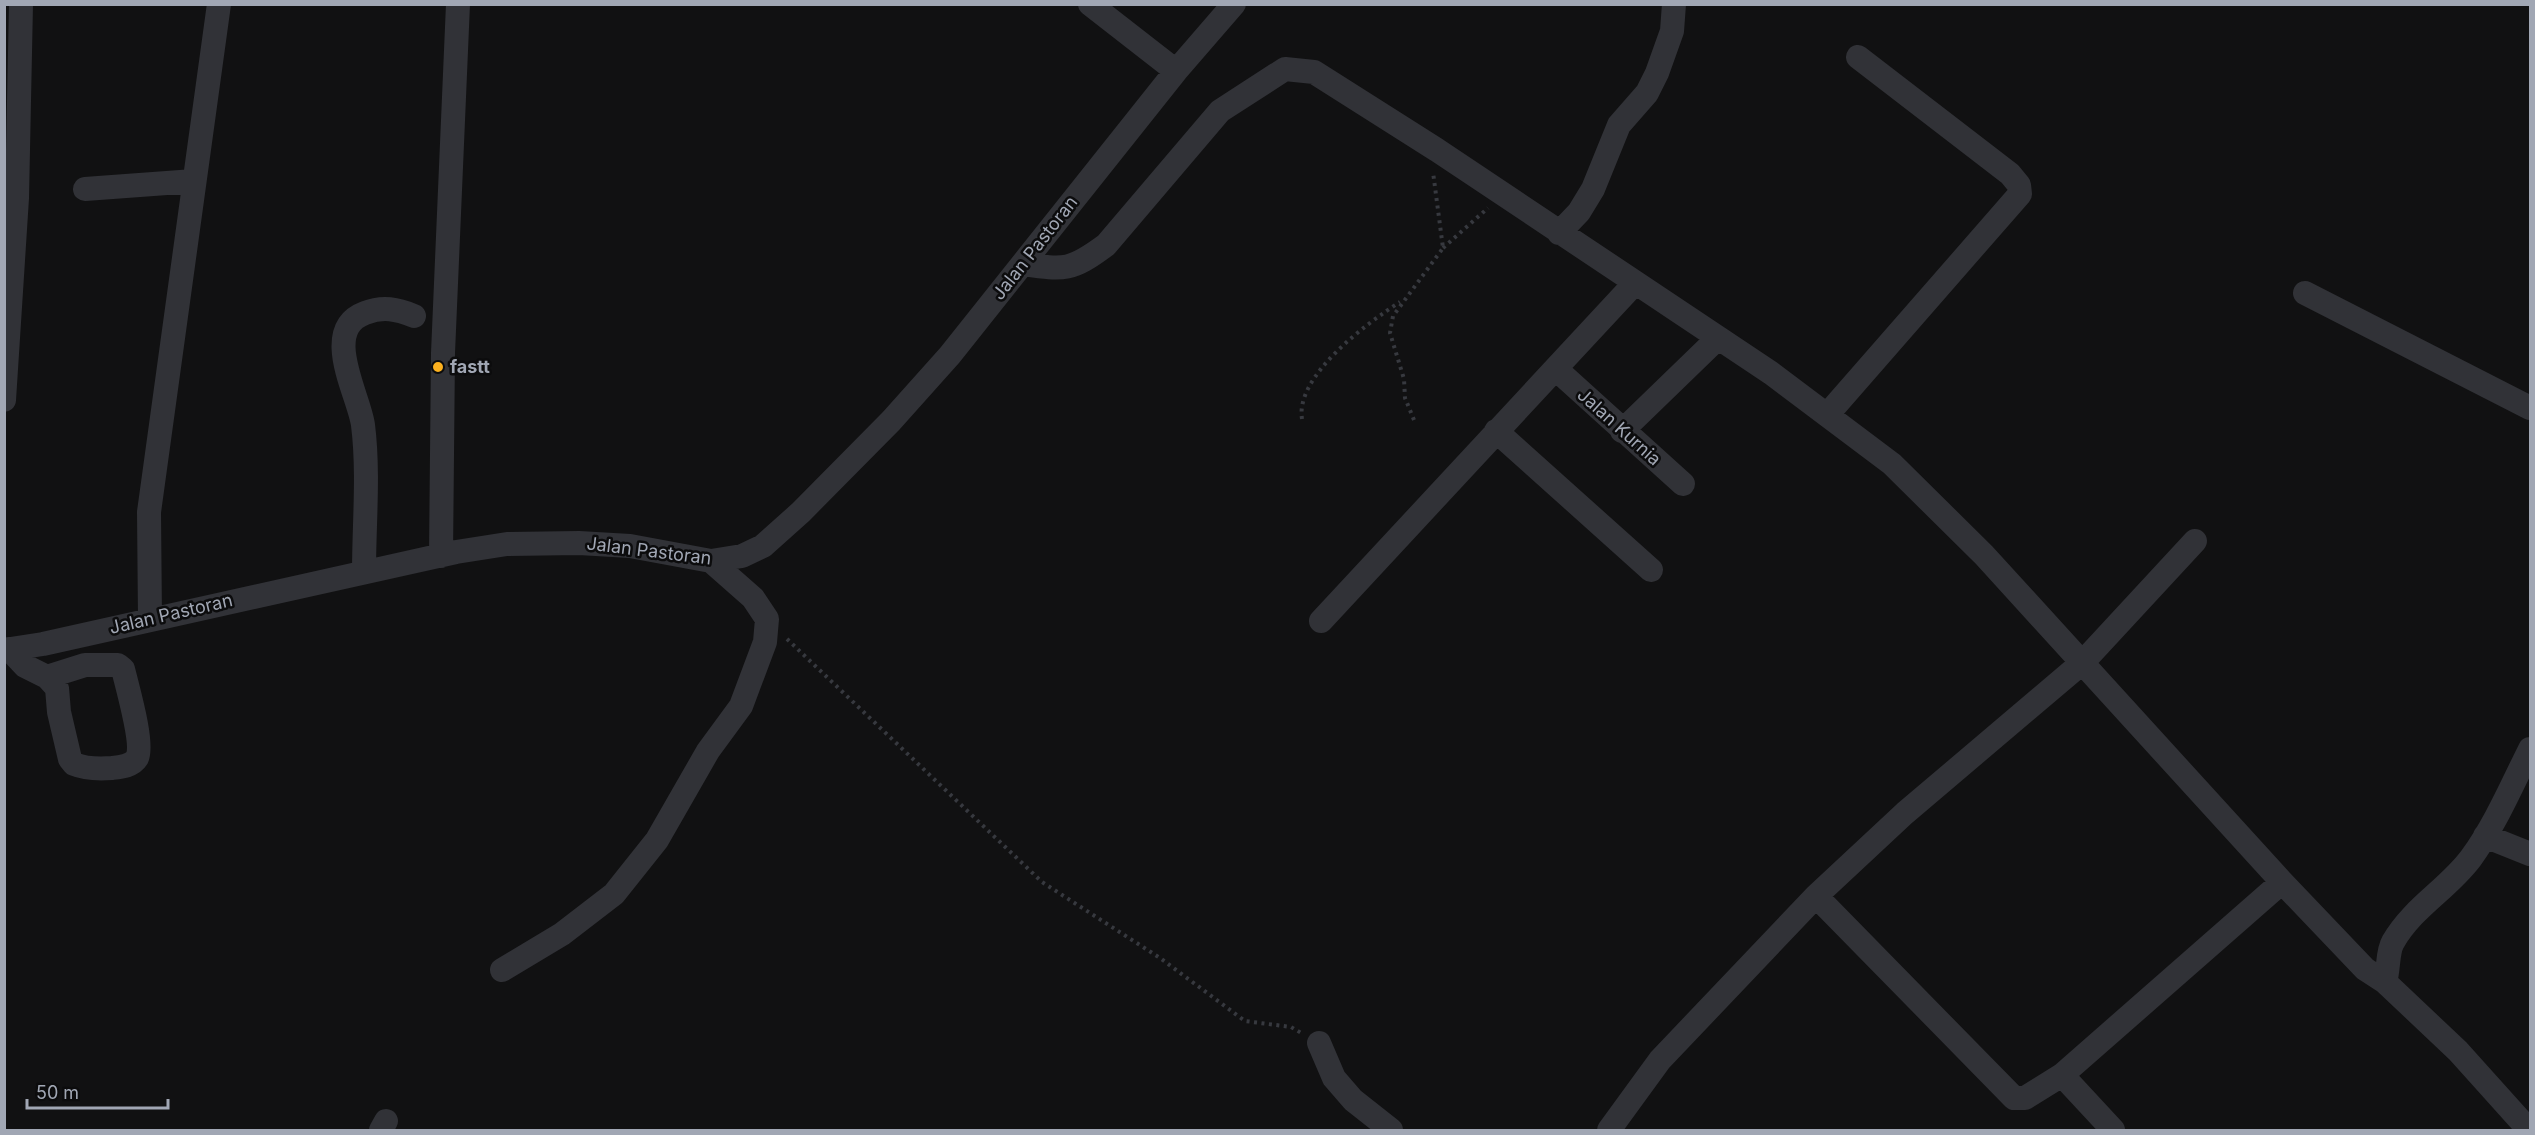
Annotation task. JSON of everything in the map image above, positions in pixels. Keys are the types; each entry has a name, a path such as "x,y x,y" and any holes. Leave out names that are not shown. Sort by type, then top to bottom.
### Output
{"street":[{"path":"150,619 149,512 219,4"},
{"path":"441,556 443,353 458,4"},
{"path":"1090,4 1176,71"},
{"name":"Jalan Pastoran","path":"7,649 43,644 364,572 507,544 579,543 630,546 711,561 742,556 763,546 801,512 891,421 950,355 1176,71 1234,4"},
{"path":"1559,233 1579,212 1593,189 1619,124 1647,93 1672,31 1674,4"},
{"path":"4,400 22,36 15,14"},
{"path":"1827,415 2020,194 2019,185 2010,174 1858,57"},
{"path":"1023,264 1062,270 1097,252 1106,245 1220,111 1286,69 1314,72 1437,150 1718,338 1892,464 1984,555 2282,882 2365,969 2385,982 2458,1051 2529,1131"},
{"path":"85,189 194,181"},
{"path":"1321,621 1635,284"},
{"path":"2305,293 2530,408"},
{"path":"364,572 363,423 344,356 346,330 358,315 380,308 414,316"},
{"path":"1622,431 1718,338"},
{"name":"Jalan Kurnia","path":"1557,370 1622,431 1683,483"},
{"path":"1496,431 1651,570"},
{"path":"1609,1131 1660,1060 1816,896 1905,813 2083,662 2195,541"},
{"path":"502,970 562,934 614,894 657,840 708,751 741,706 765,642 766,619 753,598 711,561"},
{"path":"7,649 25,666 47,677 57,688 59,712 70,759 74,764 97,769 116,768 130,765 136,759 139,745 123,669 118,665 85,665 47,677"},
{"path":"2385,982 2390,969 2392,944 2410,917 2470,859 2485,836 2530,749"},
{"path":"2485,836 2530,854"},
{"path":"1816,896 2006,1092 2014,1098 2025,1098 2062,1075 2282,882"},
{"path":"1319,1043 1334,1078 1353,1100 1391,1131"},
{"path":"2062,1075 2113,1131"}],"path":[{"path":"1437,150 1432,180 1443,248"},
{"path":"1414,420 1406,399 1404,379 1390,333 1393,316 1443,248 1485,213 1500,193"},
{"path":"1302,419 1305,390 1321,367 1372,320 1404,300"},
{"path":"766,619 1042,882 1161,958 1245,1021 1291,1027 1319,1043"}],"place":[{"name":"fastt","path":"438,367"}]}
